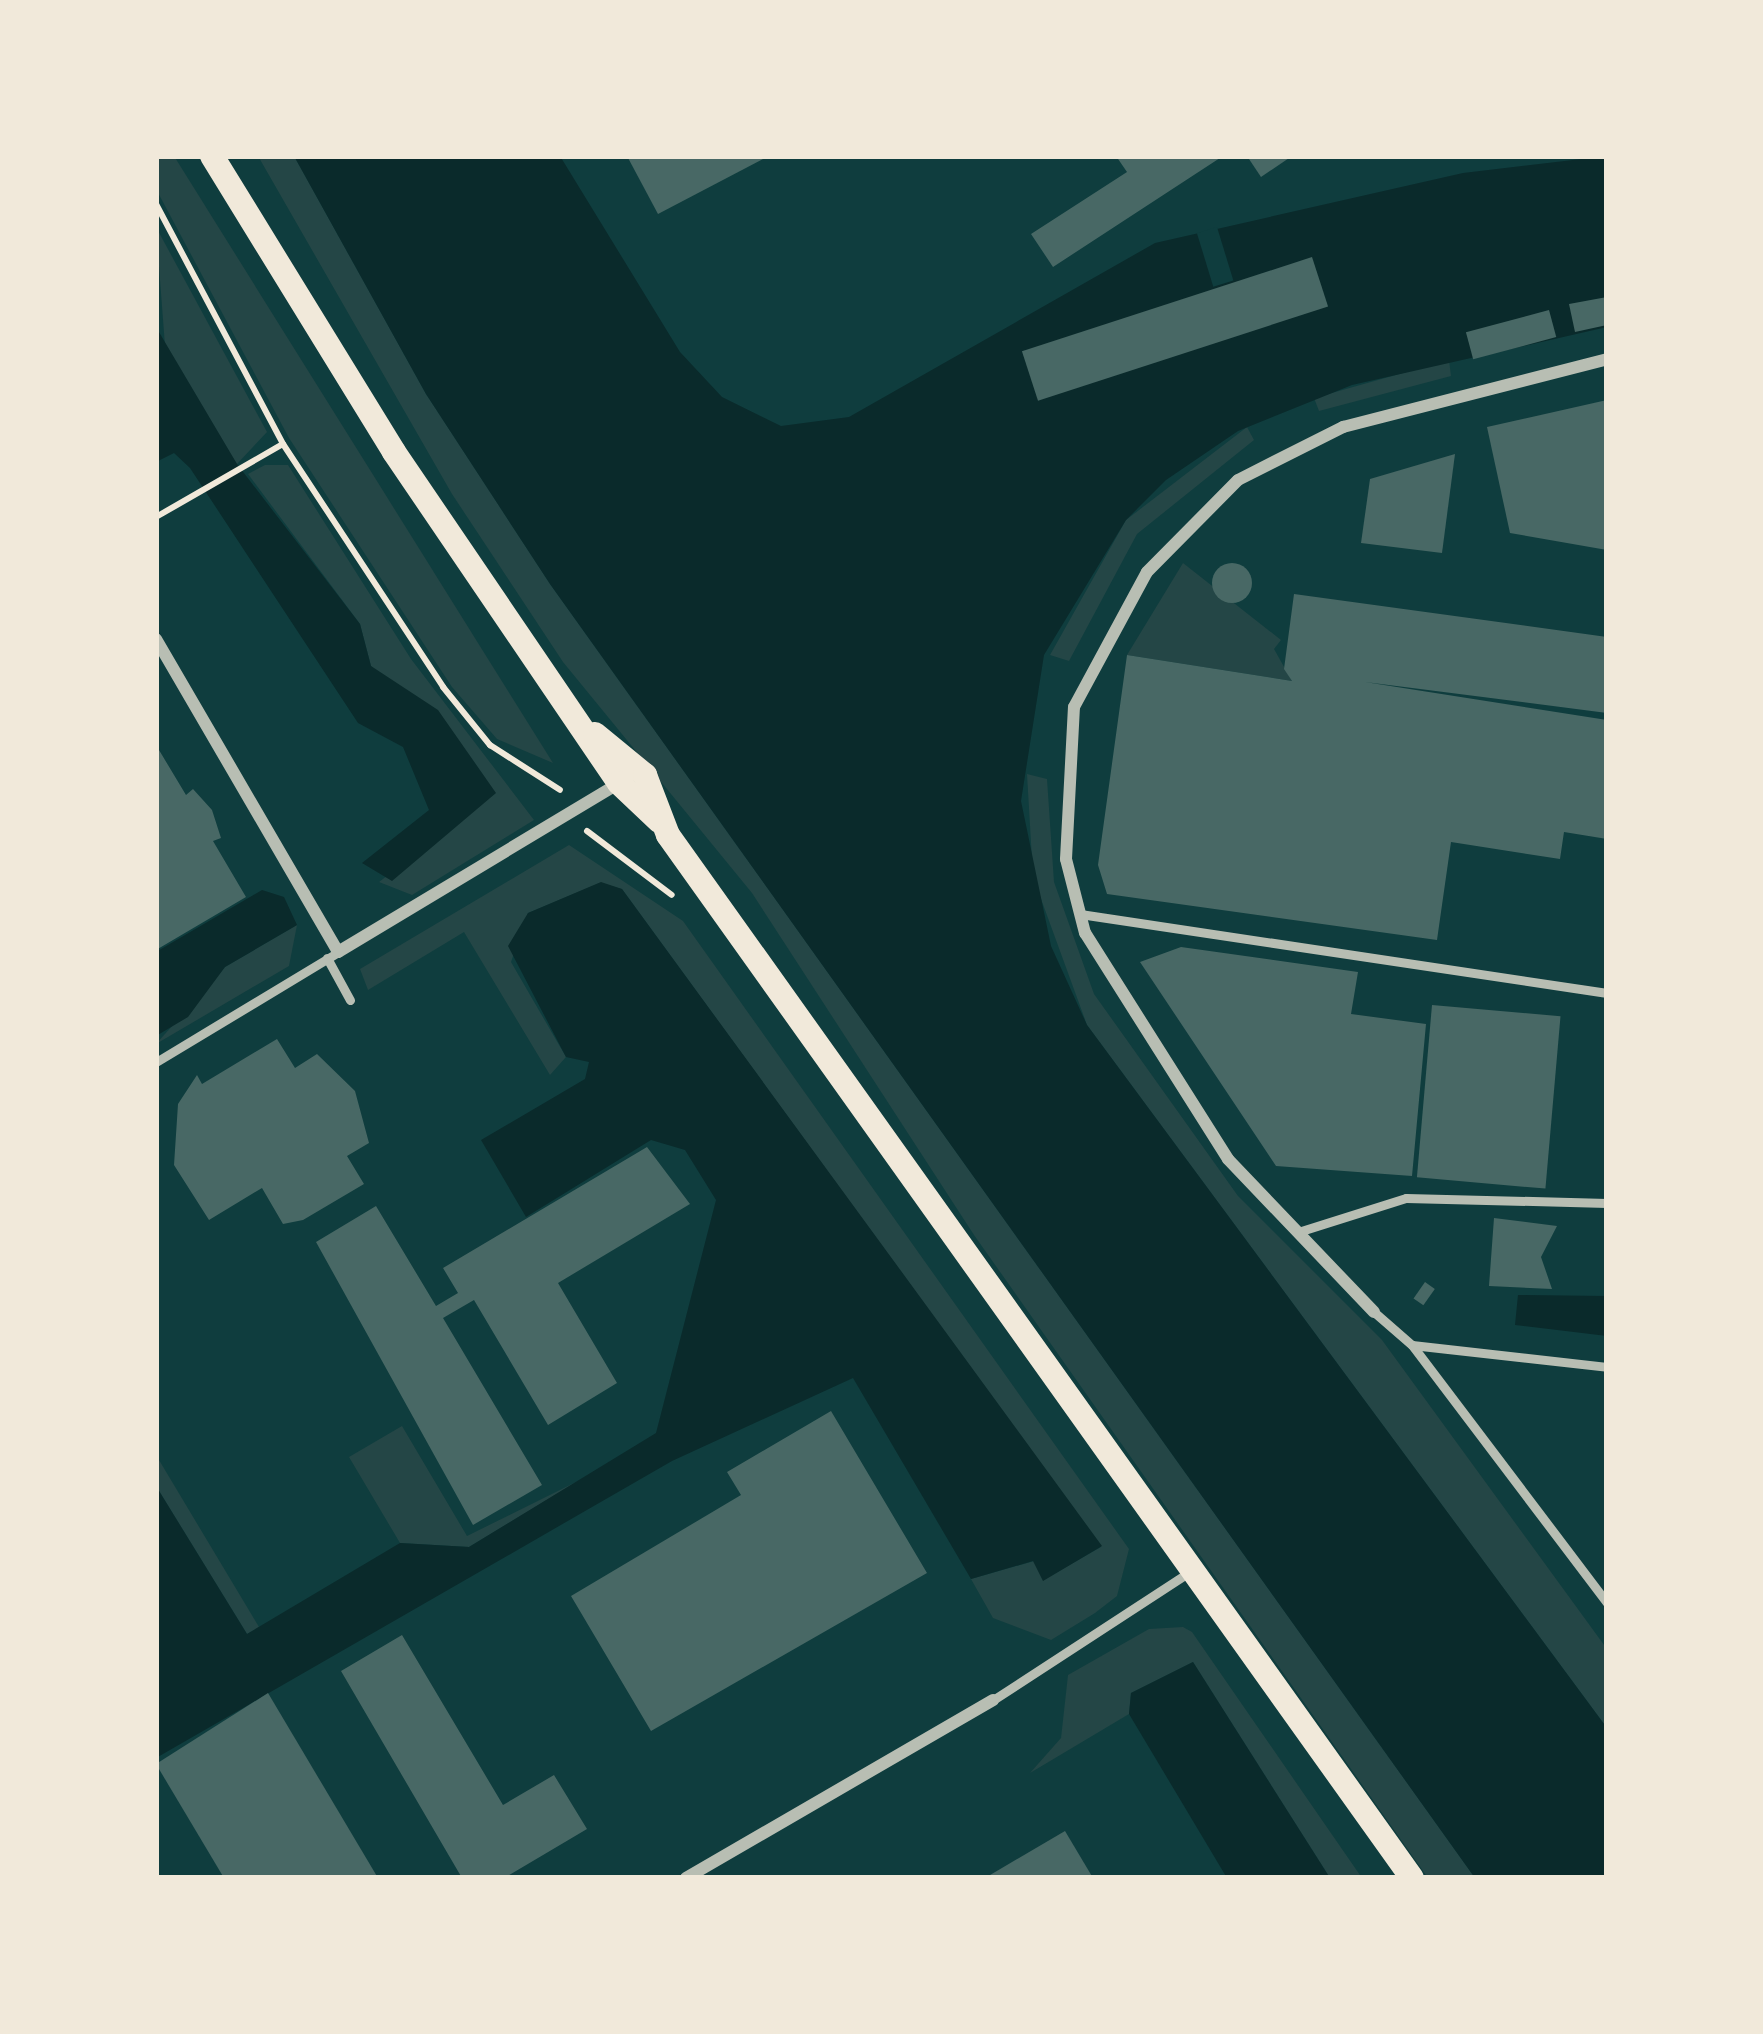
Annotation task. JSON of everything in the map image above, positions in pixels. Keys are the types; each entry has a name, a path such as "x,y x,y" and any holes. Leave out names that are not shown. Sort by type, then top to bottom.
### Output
{"main road":[{"path":"212,156 394,452 595,734 619,783 658,821 1196,1568 1412,1878"},
{"path":"595,734 627,750 658,821"}],"street":[{"path":"1374,1312 1298,1232 1166,1073 1080,914 1066,859 1074,706 1147,572 1204,509 1343,428 1607,359"},
{"path":"156,639 333,955 576,814 619,783 650,795"},
{"path":"686,1878 993,1700"}],"lane":[{"path":"1080,914 1607,993"},
{"path":"156,1062 333,955 350,1000"},
{"path":"1298,1232 1406,1198 1605,1203"},
{"path":"1374,1312 1412,1346 1607,1603"},
{"path":"1412,1346 1607,1366"},
{"path":"993,1700 1196,1568"}],"path":[{"path":"156,204 283,444 473,728 550,775 606,851 676,898"},
{"path":"156,517 283,444"}],"shaded area":[{"path":"156,156 174,156 553,763 497,739 452,687 289,438 156,189"},
{"path":"258,156 294,156 426,394 550,584 1475,1878 1428,1878 974,1235 752,893 563,662 452,494"},
{"path":"294,156 560,156 680,352 722,397 781,426 849,417 1155,243 1463,173 1607,156 1607,327 1352,385 1238,431 1166,480 1126,520 1044,655 1021,801 1051,946 1087,1025 1607,1728 1607,1878 1475,1878 550,584 426,394"},
{"path":"156,227 267,432 237,464 166,359"},
{"path":"156,327 237,464 360,624 371,666 438,710 496,793 392,881 362,863 429,810 403,747 358,723 190,468 174,453 156,462"},
{"path":"1449,360 1451,376 1319,411 1314,398"},
{"path":"1247,427 1254,440 1137,534 1069,661 1050,655 1126,520"},
{"path":"265,465 288,465 411,659 534,820 412,895 379,882 495,793 371,666 360,624 248,474"},
{"path":"1183,563 1281,640 1274,649 1292,681 1127,655"},
{"path":"1027,774 1047,779 1054,882 1094,994 1238,1196 1382,1340 1607,1649 1607,1728 1087,1025 1033,877"},
{"path":"569,845 683,921 1129,1549 1117,1596 1095,1613 1051,1640 993,1618 971,1579 1034,1561 1043,1580 1101,1547 622,889 600,883 528,913 511,962 566,1057 550,1075 464,932 368,990 360,969"},
{"path":"601,882 622,889 1102,1546 1043,1581 1033,1561 971,1579 853,1378 672,1461 156,1758 156,1486 247,1634 400,1543 469,1547 656,1433 716,1200 685,1150 651,1140 526,1217 481,1140 585,1079 589,1062 566,1057 508,946 528,913"},
{"path":"262,890 284,897 297,925 225,967 188,1017 156,1036 156,952"},
{"path":"297,925 289,966 156,1044 225,967"},
{"path":"1518,1295 1607,1296 1607,1336 1515,1325"},
{"path":"402,1426 467,1536 578,1481 469,1547 400,1543 349,1457"},
{"path":"156,1455 259,1627 247,1634 156,1486"},
{"path":"1183,1627 1192,1632 1362,1878 1330,1878 1193,1662 1131,1693 1129,1714 1030,1773 1061,1738 1068,1675 1149,1629"},
{"path":"1193,1662 1330,1878 1227,1878 1129,1714 1131,1693"}],"pier":[{"path":"1217,227 1233,281 1213,287 1197,233"}],"building":[{"path":"627,156 769,156 658,214"},
{"path":"1116,156 1223,156 1053,267 1031,234 1127,172"},
{"path":"1247,156 1292,156 1261,177"},
{"path":"1312,257 1328,306 1038,401 1022,351"},
{"path":"1607,297 1607,325 1575,332 1569,304"},
{"path":"1549,310 1556,337 1473,359 1466,332"},
{"path":"1607,400 1607,550 1510,533 1487,427"},
{"path":"1455,454 1442,553 1361,543 1370,479"},
{"path":"1232,563 1246,569 1252,583 1246,597 1232,603 1218,597 1212,583 1218,569"},
{"path":"1294,594 1607,637 1607,713 1365,682 1607,720 1607,839 1564,832 1560,859 1451,842 1437,940 1107,894 1098,865 1127,655 1292,681 1284,669"},
{"path":"156,745 186,795 193,789 212,810 221,838 213,841 246,897 156,950"},
{"path":"1181,947 1358,972 1351,1014 1426,1024 1412,1176 1276,1166 1140,962"},
{"path":"1432,1005 1561,1016 1545,1189 1417,1177"},
{"path":"277,1039 295,1068 317,1054 355,1091 369,1143 347,1156 364,1184 303,1220 283,1224 262,1188 209,1220 174,1165 178,1104 197,1075 202,1084"},
{"path":"647,1147 690,1204 558,1283 617,1383 548,1425 474,1300 443,1318 542,1485 473,1525 316,1242 376,1206 436,1306 458,1293 443,1268"},
{"path":"1494,1218 1557,1226 1541,1257 1552,1289 1489,1286"},
{"path":"1425,1282 1435,1289 1423,1305 1414,1298"},
{"path":"831,1411 927,1573 651,1731 571,1596 741,1495 727,1472"},
{"path":"402,1635 503,1805 554,1775 587,1829 504,1878 462,1878 341,1671"},
{"path":"268,1693 378,1878 224,1878 156,1764"},
{"path":"1065,1831 1093,1878 985,1878"}]}
